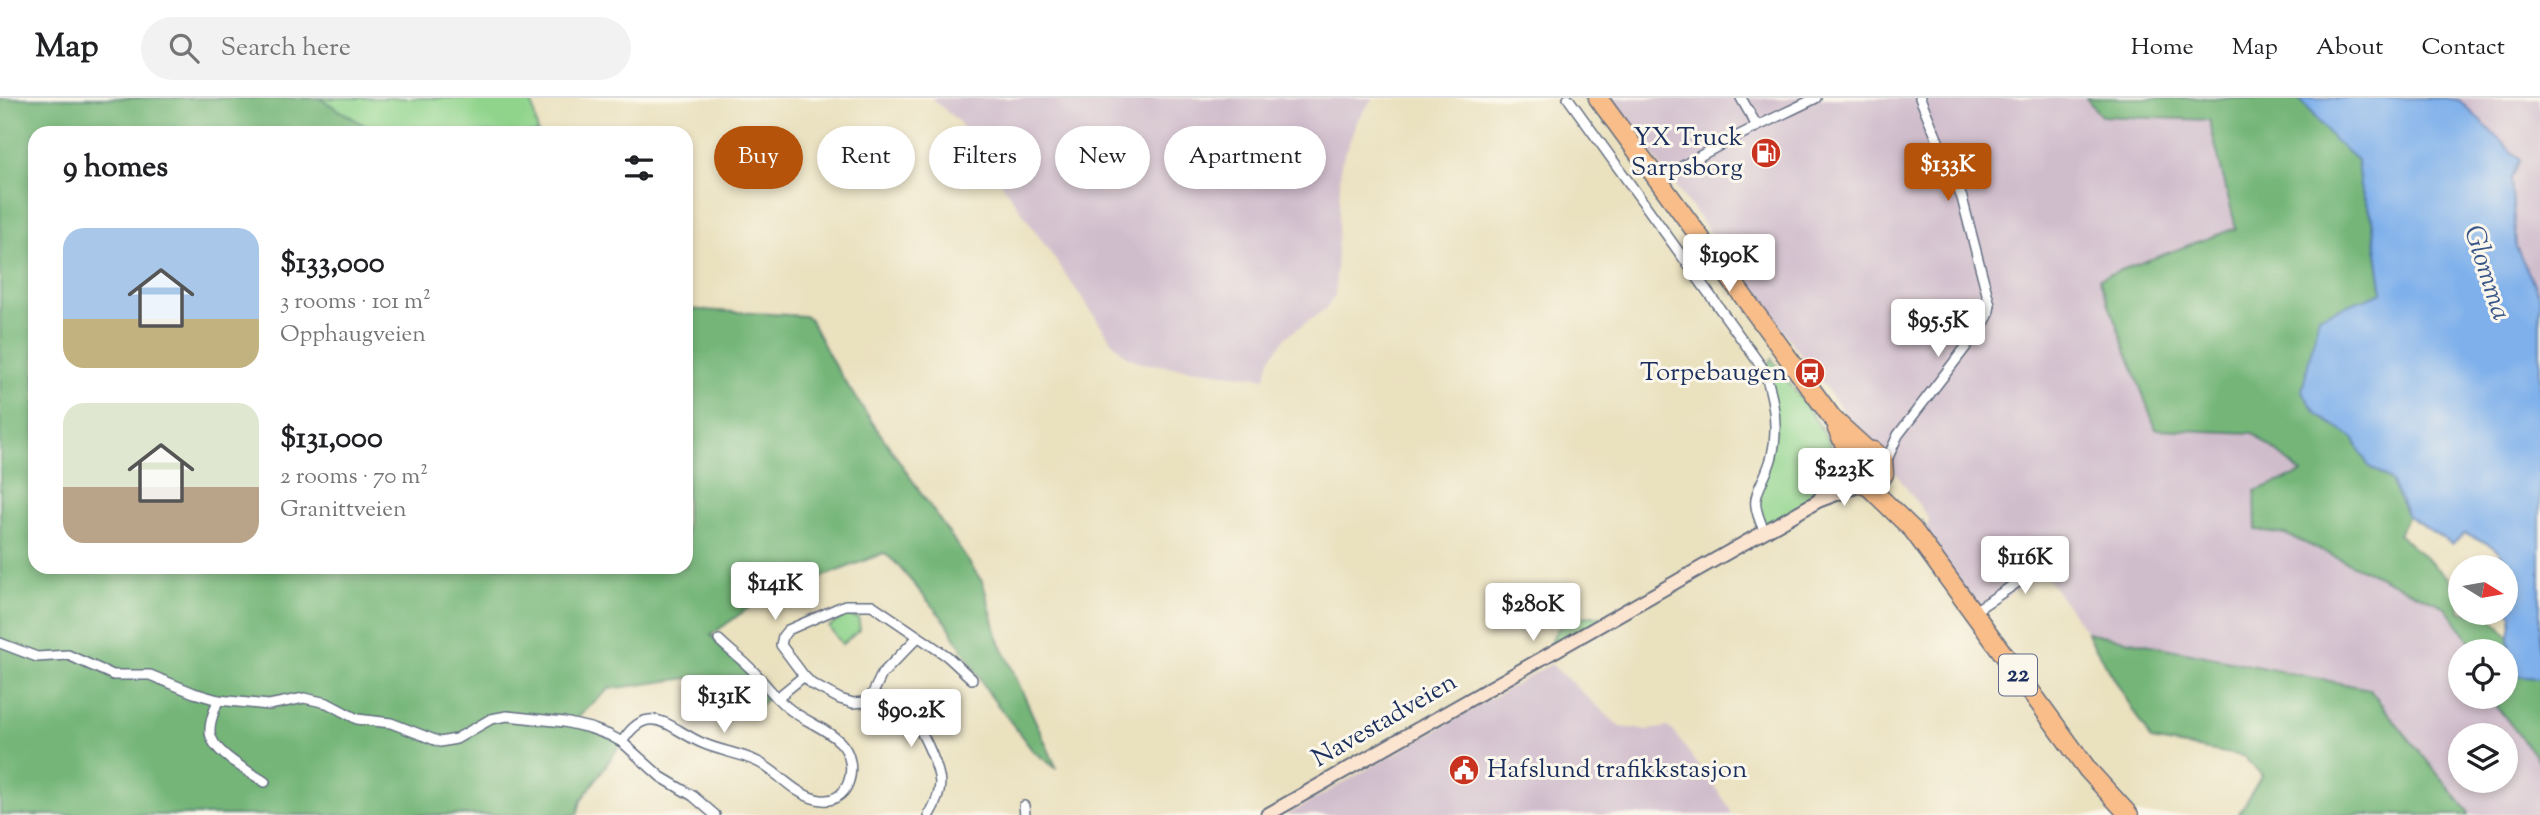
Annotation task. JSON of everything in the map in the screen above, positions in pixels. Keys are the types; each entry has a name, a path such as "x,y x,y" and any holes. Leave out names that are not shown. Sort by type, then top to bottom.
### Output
{"highway":[{"name":"22","path":"1598,98 1833,419 1850,464 1852,478 1865,485 1913,530"},
{"name":"22","path":"1833,419 1876,447 1913,530 2088,770 2129,815"},
{"path":"1850,464 1857,453 1876,447"},
{"path":"1865,485 1878,482 1884,470"}],"street":[{"path":"1567,98 1764,370 1775,408 1775,428 1772,456 1755,494 1754,505 1765,532"},
{"path":"1741,98 1757,126"},
{"path":"1658,181 1757,126 1816,98"},
{"path":"1884,470 1898,435 1982,326 1990,306 1962,198 1920,98"},
{"path":"1876,447 1898,435"},
{"name":"Navestadveien","path":"1818,501 1850,464"},
{"name":"Navestadveien","path":"1267,815 1818,501 1865,485"},
{"path":"1973,612 2060,554"},
{"path":"917,638 882,674 872,695 865,702 853,703 812,684 781,645 788,630 830,610 845,605 872,606 947,656 972,678"},
{"path":"622,742 638,723 659,720 701,743 760,763 806,795 828,800 848,787 851,777 848,753 841,743 789,709 753,670 719,639"},
{"path":"0,643 37,657 68,656 113,675 150,675 218,700 269,705 304,698 327,703 356,719 391,723 440,742 456,739 491,719 507,716 564,722 609,735 622,742 661,777 693,796 716,815"},
{"path":"777,698 804,677"},
{"path":"872,695 908,713 915,721 937,769 940,784 939,795 929,815"},
{"path":"218,700 209,734 214,744 226,756 265,782"}],"shaded area":[{"path":"931,98 1373,98 1358,119 1341,164 1335,296 1325,309 1286,337 1270,359 1265,378 1142,363 1126,356 1114,344 1006,189 1041,189 1041,126 962,126"},
{"path":"1610,98 2086,98 2101,116 2209,120 2236,229 2156,429 2253,433 2303,474 2256,530 2285,534 2446,607 2448,625 2458,625 2468,639 2448,639 2448,709 2499,709 2510,723 2448,723 2448,788 2369,689 2086,632 2042,571 1982,614 1925,536 1929,519 1867,435 1849,423 1840,407"},
{"path":"2444,98 2540,98 2540,296 2516,248 2511,179"},
{"path":"1551,664 1620,727 1648,730 1667,727 1673,731 1728,805 1732,815 1287,815"},
{"path":"2518,734 2540,762 2540,815 2467,815 2452,793 2518,793"}],"green space":[{"path":"0,98 319,98 365,126 28,126 28,574 693,574 693,309 805,316 811,321 853,394 983,583 998,638 1057,769 1033,751 990,695 946,622 895,562 884,553 809,582 772,591 711,635 771,695 752,714 719,692 689,678 609,689 576,719 574,724 622,742 581,801 577,815 0,815"},
{"path":"319,98 531,98 537,126 365,126"},
{"path":"2086,98 2299,98 2335,141 2357,160 2360,187 2372,220 2383,293 2320,316 2317,414 2353,438 2368,465 2391,481 2408,516 2398,534 2448,578 2448,610 2285,534 2256,530 2255,491 2302,473 2253,433 2156,429 2099,278 2236,228 2209,120 2101,116"},
{"path":"1772,359 1813,416 1831,447 1831,480 1790,518 1765,532 1755,494 1763,479 1775,429 1764,370"},
{"path":"847,614 855,618 858,616 860,630 842,644 829,627"},
{"path":"1598,616 1609,620 1546,655 1554,635 1563,624 1577,618"},
{"path":"2458,625 2498,625 2509,639 2468,639"},
{"path":"2086,632 2369,689 2448,787 2448,793 2453,793 2469,813 2238,815 2262,775 2243,756 2151,740"},
{"path":"2518,676 2540,678 2540,762 2518,734 2518,723 2510,723 2499,709 2518,709"}],"water":[{"name":"Glomma","path":"2299,98 2459,100 2520,160 2511,179 2516,247 2540,296 2540,678 2518,676 2518,639 2509,639 2511,625 2518,625 2518,555 2503,555 2491,545 2465,533 2452,544 2408,516 2391,481 2368,465 2353,438 2317,414 2302,391 2319,316 2383,292 2372,218 2360,187 2357,160 2335,141"}],"place":[{"name":"YX Truck Sarpsborg","path":"1766,153"},
{"name":"Torpebaugen","path":"1810,373"},
{"name":"Hafslund trafikkstasjon","path":"1464,770"}]}
